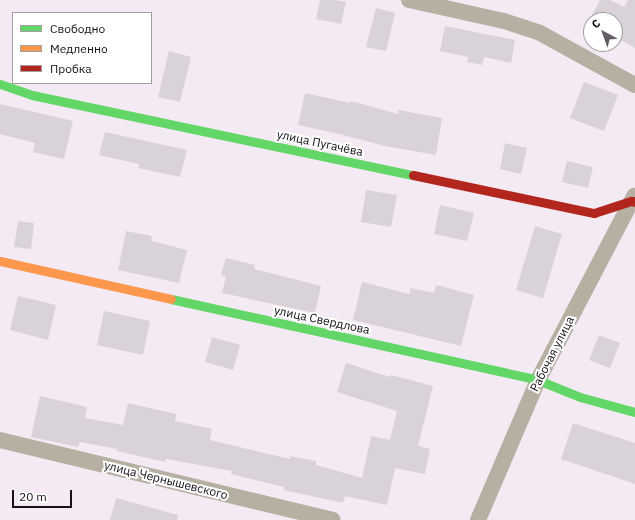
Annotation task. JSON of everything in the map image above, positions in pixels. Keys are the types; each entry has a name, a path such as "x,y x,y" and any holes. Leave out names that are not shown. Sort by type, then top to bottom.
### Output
{"street":[{"path":"409,0 504,21 540,33 635,85"},
{"name":"улица Пугачёва","path":"0,84 32,95 594,213 634,199"},
{"name":"Рабочая улица","path":"478,520 538,380 634,199"},
{"name":"улица Свердлова","path":"0,261 538,380 580,397 635,412"},
{"name":"улица Чернышевского","path":"0,440 332,520"}],"building":[{"path":"320,0 346,2 341,24 316,19"},
{"path":"600,0 610,0 624,7 628,0 635,0 635,48 623,41 623,12 594,12"},
{"path":"376,8 395,13 386,51 366,47"},
{"path":"445,26 515,40 511,63 484,57 482,65 467,62 468,57 440,51"},
{"path":"169,51 191,57 180,102 158,97"},
{"path":"584,82 618,95 604,131 570,118"},
{"path":"305,93 350,103 351,101 398,114 398,110 442,118 436,155 385,146 298,125"},
{"path":"0,104 73,121 64,159 33,152 35,143 0,134"},
{"path":"105,132 187,150 180,177 138,168 139,164 99,155"},
{"path":"505,143 527,148 521,174 500,169"},
{"path":"567,161 593,167 588,188 562,182"},
{"path":"366,190 397,195 391,227 361,222"},
{"path":"440,205 474,213 467,241 434,234"},
{"path":"18,221 34,223 31,249 14,247"},
{"path":"535,226 562,234 543,298 516,290"},
{"path":"126,231 152,236 151,241 187,250 179,283 118,270"},
{"path":"226,258 255,265 254,269 321,286 315,313 222,293 226,276 221,275"},
{"path":"362,282 409,294 411,288 434,293 436,285 474,295 461,346 353,320"},
{"path":"18,296 56,305 48,340 10,330"},
{"path":"104,311 150,321 143,355 97,345"},
{"path":"599,335 620,343 610,368 589,360"},
{"path":"212,337 240,345 233,370 205,362"},
{"path":"346,363 390,377 391,375 433,386 418,446 430,449 425,474 395,468 387,505 345,496 343,503 284,490 284,487 231,474 232,471 166,459 165,462 117,451 117,449 80,442 78,447 31,437 40,396 87,407 85,418 123,425 128,403 176,414 175,421 212,429 210,440 290,459 290,456 316,461 316,465 362,478 371,436 390,440 397,411 337,392"},
{"path":"573,423 635,443 635,484 561,459"},
{"path":"116,498 178,515 177,520 110,520"}],"traffic: fast":[{"path":"0,84 32,95 413,175"},
{"path":"171,299 538,380 580,397 635,412"}],"traffic: slow":[{"path":"0,261 171,299"}],"traffic: jam":[{"path":"413,175 594,213 632,201 635,202"}]}
